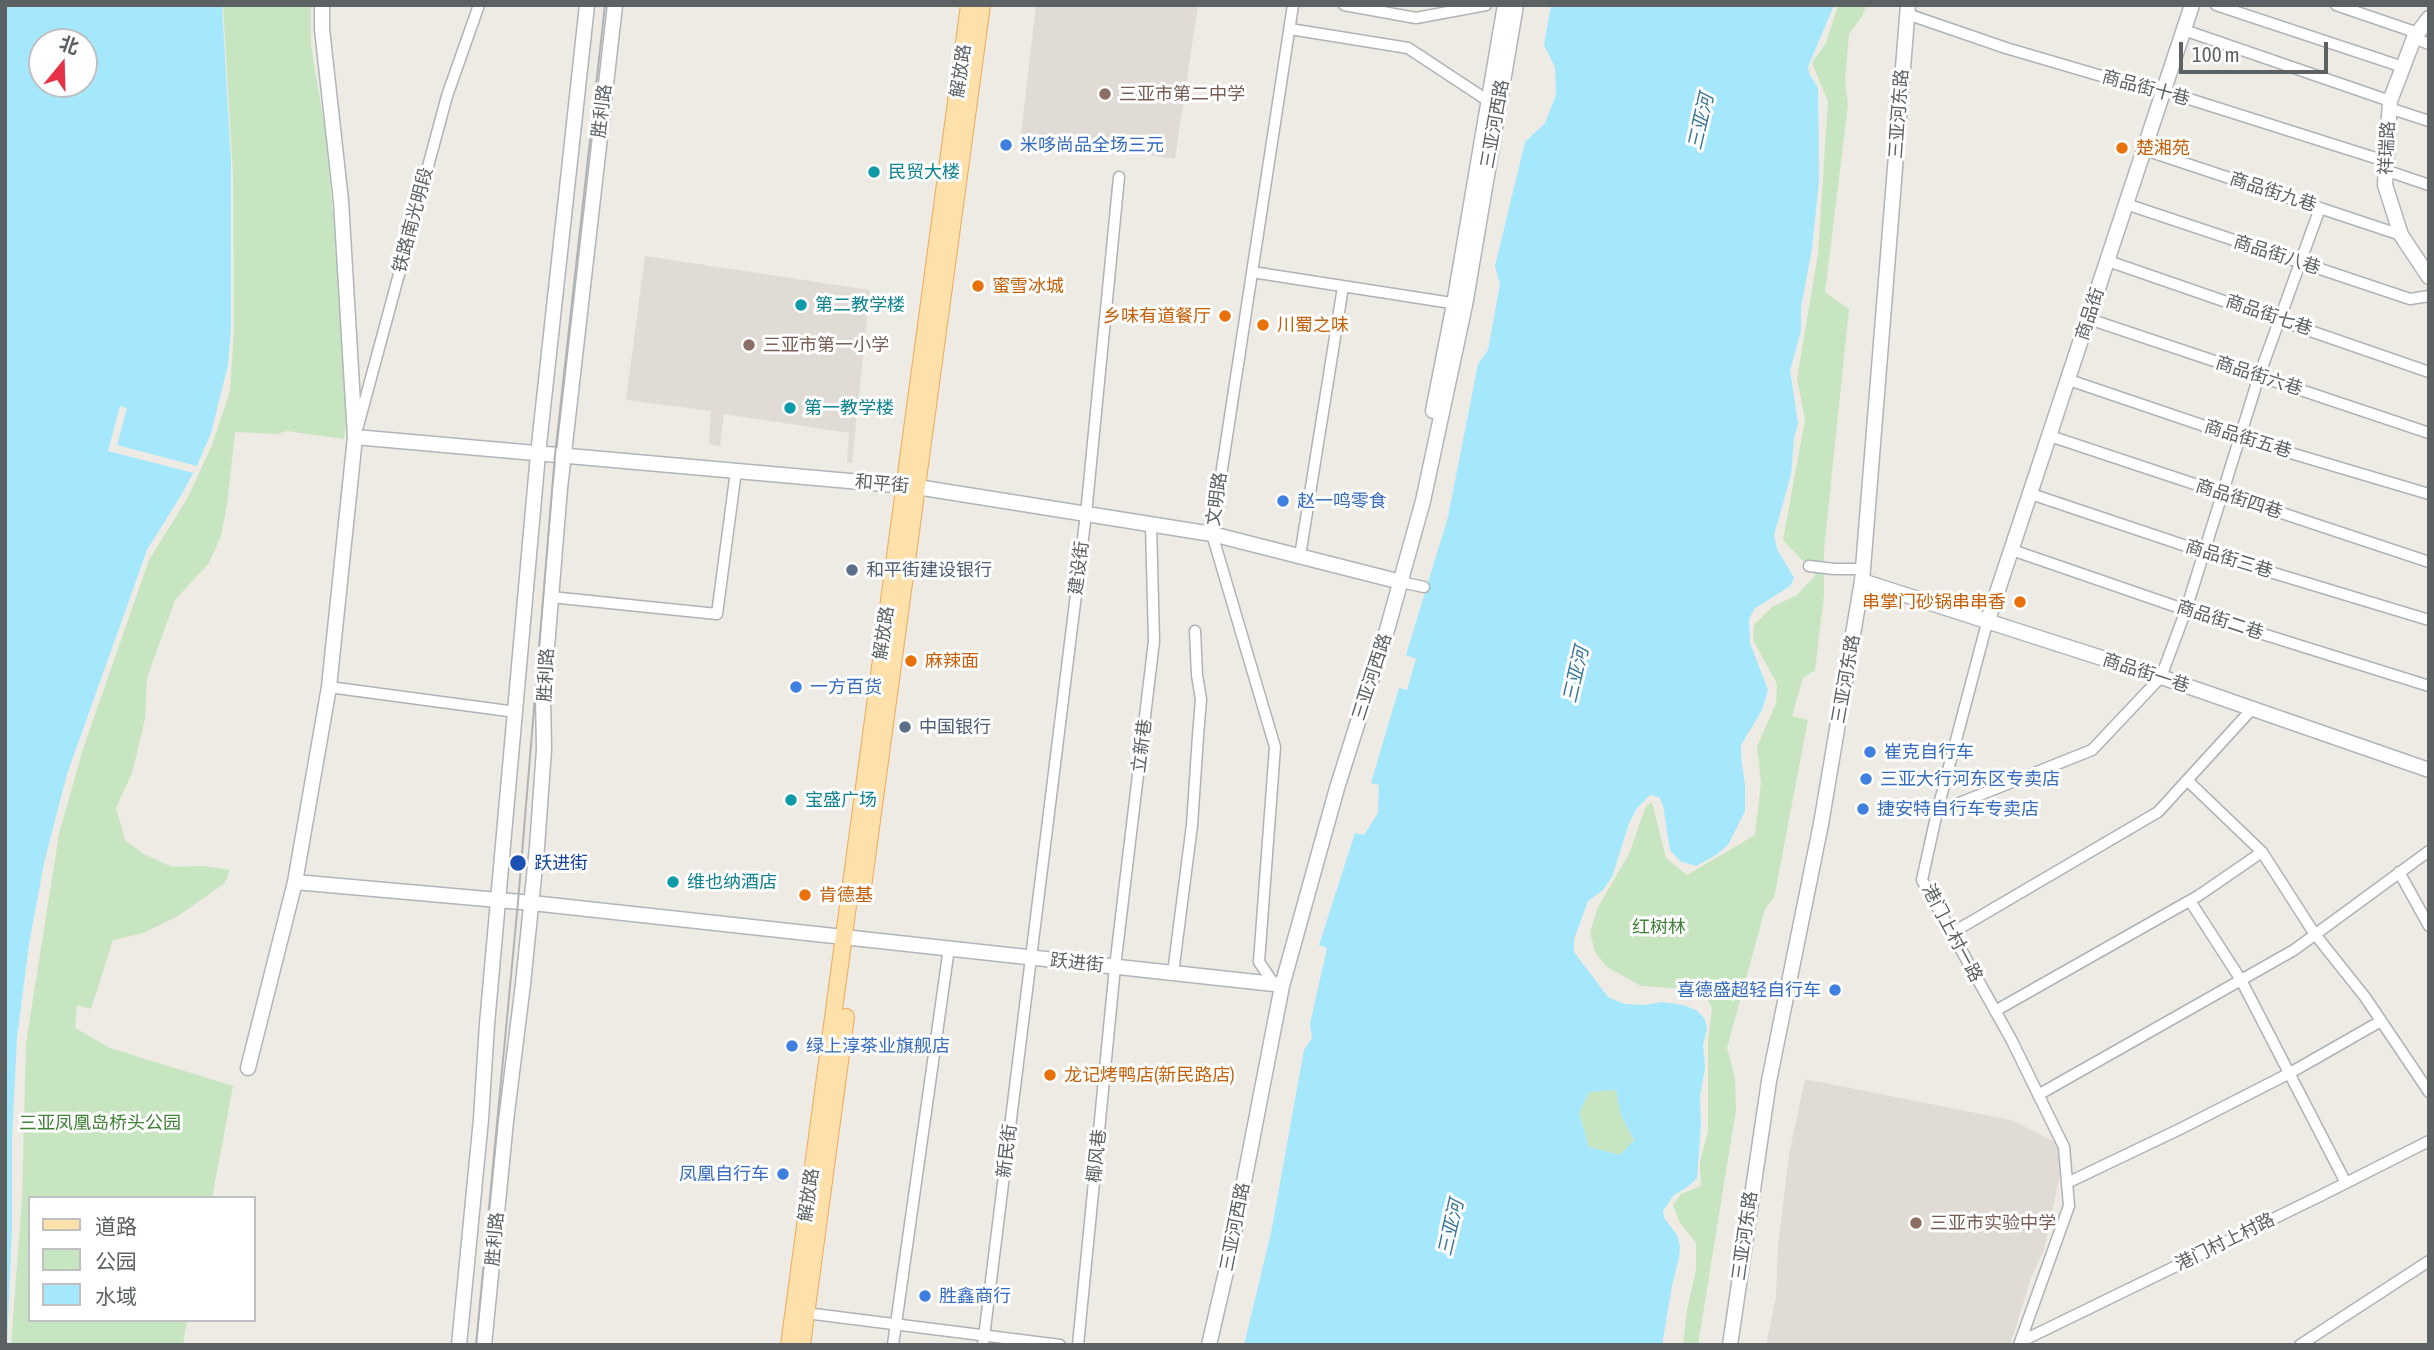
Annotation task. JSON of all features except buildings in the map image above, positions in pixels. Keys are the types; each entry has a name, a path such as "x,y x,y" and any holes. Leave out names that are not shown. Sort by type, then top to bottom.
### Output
{"main road":[{"name":"解放路","path":"802,1345 851,937 911,487 970,5"},
{"name":"解放路","path":"911,487 982,5"},
{"name":"解放路","path":"789,1345 851,937"}],"street":[{"path":"248,1068 295,882 329,687 355,437 341,201 322,29 323,5"},
{"name":"铁路南光明段","path":"355,437 447,96 478,5"},
{"name":"胜利路","path":"459,1345 538,454 587,5"},
{"name":"胜利路","path":"484,1345 506,1121 532,903 544,749 543,696 563,456 615,5"},
{"name":"文明路","path":"1274,984 1259,962 1275,747 1212,534 1293,5"},
{"path":"1344,5 1398,10 1416,18 1486,5"},
{"name":"三亚河西路","path":"1200,1345 1221,1259 1274,984 1302,880 1423,501 1493,104 1505,5"},
{"name":"三亚河西路","path":"1493,104 1516,5"},
{"name":"商品街","path":"1987,623 2192,5"},
{"path":"2216,5 2403,67"},
{"path":"2336,5 2420,38"},
{"name":"商品街十巷","path":"1907,10 2018,51 2164,91 2385,166 2429,186"},
{"name":"三亚河东路","path":"1730,1345 1769,1081 1821,824 1863,575 1907,10"},
{"name":"祥瑞路","path":"2429,18 2403,67 2390,104 2385,166 2385,185 2401,235 2429,277"},
{"path":"1290,29 1408,48 1493,104"},
{"path":"2184,30 2390,104 2429,121"},
{"name":"商品街九巷","path":"2145,150 2401,235"},
{"name":"建设街","path":"1032,958 1086,514 1119,177"},
{"name":"商品街八巷","path":"2126,204 2410,299 2429,296"},
{"path":"1937,812 2092,750 2161,677 2186,610 2259,376 2320,208"},
{"name":"商品街七巷","path":"2108,261 2280,318 2429,372"},
{"path":"1252,272 1459,304"},
{"path":"1300,556 1343,287"},
{"name":"商品街六巷","path":"2089,319 2429,433"},
{"name":"商品街五巷","path":"2068,380 2240,438 2429,494"},
{"name":"商品街四巷","path":"2050,436 2429,562"},
{"name":"和平街","path":"355,437 911,487 1212,534 1398,581"},
{"path":"551,597 716,614 736,471"},
{"name":"商品街三巷","path":"2031,494 2204,552 2429,620"},
{"name":"立新巷","path":"1115,967 1154,641 1151,524"},
{"name":"商品街二巷","path":"2012,550 2186,610 2429,686"},
{"path":"1809,566 1863,575"},
{"name":"商品街一巷","path":"1863,575 1987,623 2161,677 2429,770"},
{"path":"1398,581 1424,587"},
{"name":"三亚河西路","path":"1209,1345 1229,1259 1282,986 1398,581"},
{"name":"港门上村一路","path":"1987,623 1937,812 1922,880 1995,1011 2064,1147 2067,1183"},
{"path":"1173,974 1192,825 1201,699 1195,631"},
{"path":"329,687 516,712"},
{"path":"1950,934 2158,812 2252,709"},
{"path":"2188,781 2262,852 2314,933 2381,1021 2429,1092"},
{"path":"2038,1095 2294,950 2429,851"},
{"path":"1995,1011 2190,901 2262,852"},
{"path":"2399,872 2429,926"},
{"name":"跃进街","path":"295,882 532,903 1274,984"},
{"path":"2190,901 2241,979 2346,1183"},
{"path":"893,1345 949,948"},
{"name":"新民街","path":"983,1341 1032,958"},
{"name":"椰风巷","path":"1078,1345 1115,967"},
{"path":"2020,1343 2069,1206 2067,1183 2290,1073 2381,1021"},
{"name":"港门村上村路","path":"2020,1343 2429,1141"},
{"path":"2300,1345 2429,1261"},
{"path":"806,1313 896,1325 983,1341 1060,1345"}],"shaded area":[{"name":"三亚市第二中学","path":"1036,5 1198,5 1175,159 1021,134"},
{"name":"三亚市第一小学","path":"645,256 870,290 852,463 847,462 849,433 724,414 720,446 709,444 711,411 626,400"},
{"name":"三亚市实验中学","path":"1805,1079 2011,1120 2057,1143 2061,1170 2044,1250 2032,1275 2010,1345 1766,1345 1776,1297 1778,1246 1789,1154"}],"green space":[{"name":"三亚凤凰岛桥头公园","path":"223,5 311,5 311,46 325,129 336,246 347,414 344,439 287,431 277,434 235,432 221,536 209,563 175,600 147,678 145,719 132,773 116,808 125,840 142,853 172,867 204,866 230,870 225,883 178,916 143,933 113,940 91,1009 77,1005 75,1028 110,1048 233,1086 212,1196 28,1196 28,1322 187,1322 183,1345 11,1345 22,1199 26,1043 59,834 83,749 149,560 188,497 212,445 230,391 234,328 233,174"},
{"name":"红树林","path":"1838,5 1866,5 1863,15 1849,34 1845,80 1848,105 1825,292 1849,309 1824,550 1824,595 1815,670 1803,678 1792,716 1808,720 1774,898 1765,909 1727,1048 1735,1078 1736,1109 1698,1345 1683,1345 1696,1270 1696,1243 1680,1223 1673,1205 1681,1194 1701,1186 1700,1161 1708,1132 1708,1041 1712,1008 1707,998 1688,989 1641,986 1607,967 1595,952 1590,932 1598,907 1629,854 1646,806 1652,802 1666,858 1687,875 1755,835 1761,783 1757,746 1776,704 1777,684 1753,640 1754,625 1772,607 1797,595 1816,575 1783,540 1805,420 1797,378 1818,254 1828,101 1812,63 1826,43"},
{"path":"1616,1090 1621,1116 1634,1140 1621,1155 1589,1147 1579,1113 1589,1092"}],"water":[{"path":"5,5 222,5 231,162 231,329 228,365 211,433 197,466 147,550 67,774 44,863 29,944 17,1038 7,1345"},
{"name":"三亚河","path":"1551,5 1834,5 1808,67 1818,88 1819,181 1812,249 1801,307 1801,331 1790,370 1798,423 1791,475 1774,535 1777,549 1794,578 1790,586 1754,609 1749,619 1750,643 1768,690 1762,710 1741,745 1745,811 1728,845 1696,866 1680,861 1670,850 1663,805 1659,797 1650,795 1637,808 1629,823 1612,877 1603,890 1588,901 1574,939 1574,952 1608,997 1624,1004 1662,1002 1683,1005 1696,1010 1705,1019 1707,1029 1703,1045 1705,1067 1700,1097 1697,1178 1673,1196 1663,1211 1664,1218 1677,1235 1680,1246 1662,1345 1244,1345 1271,1233 1304,1050 1312,1038 1310,1024 1327,948 1319,945 1355,833 1364,835 1378,813 1379,785 1371,783 1399,688 1407,690 1416,659 1406,655 1448,517 1478,364 1488,350 1500,284 1495,266 1525,142 1545,123 1556,95 1555,67 1544,45","holes":["1616,1090 1621,1116 1634,1140 1620,1155 1589,1147 1579,1113 1589,1092"]}],"pier":[{"path":"120,406 127,408 117,445 197,466 194,473 108,451"}],"tram line":[{"path":"476,1345 518,902 555,455 605,5"}],"place":[{"name":"三亚市第二中学","path":"1105,94"},
{"name":"米哆尚品全场三元","path":"1006,145"},
{"name":"楚湘苑","path":"2122,148"},
{"name":"民贸大楼","path":"874,172"},
{"name":"蜜雪冰城","path":"978,286"},
{"name":"第二教学楼","path":"801,305"},
{"name":"乡味有道餐厅","path":"1225,316"},
{"name":"川蜀之味","path":"1263,325"},
{"name":"三亚市第一小学","path":"749,345"},
{"name":"第一教学楼","path":"790,408"},
{"name":"赵一鸣零食","path":"1283,501"},
{"name":"和平街建设银行","path":"852,570"},
{"name":"串掌门砂锅串串香","path":"2020,602"},
{"name":"麻辣面","path":"911,661"},
{"name":"一方百货","path":"796,687"},
{"name":"中国银行","path":"905,727"},
{"name":"崔克自行车","path":"1870,752"},
{"name":"三亚大行河东区专卖店","path":"1866,779"},
{"name":"宝盛广场","path":"791,800"},
{"name":"捷安特自行车专卖店","path":"1863,809"},
{"name":"跃进街","path":"518,863"},
{"name":"维也纳酒店","path":"673,882"},
{"name":"肯德基","path":"805,895"},
{"name":"喜德盛超轻自行车","path":"1835,990"},
{"name":"绿上淳茶业旗舰店","path":"792,1046"},
{"name":"龙记烤鸭店(新民路店)","path":"1050,1075"},
{"name":"凤凰自行车","path":"783,1174"},
{"name":"三亚市实验中学","path":"1916,1223"},
{"name":"胜鑫商行","path":"925,1296"}]}
